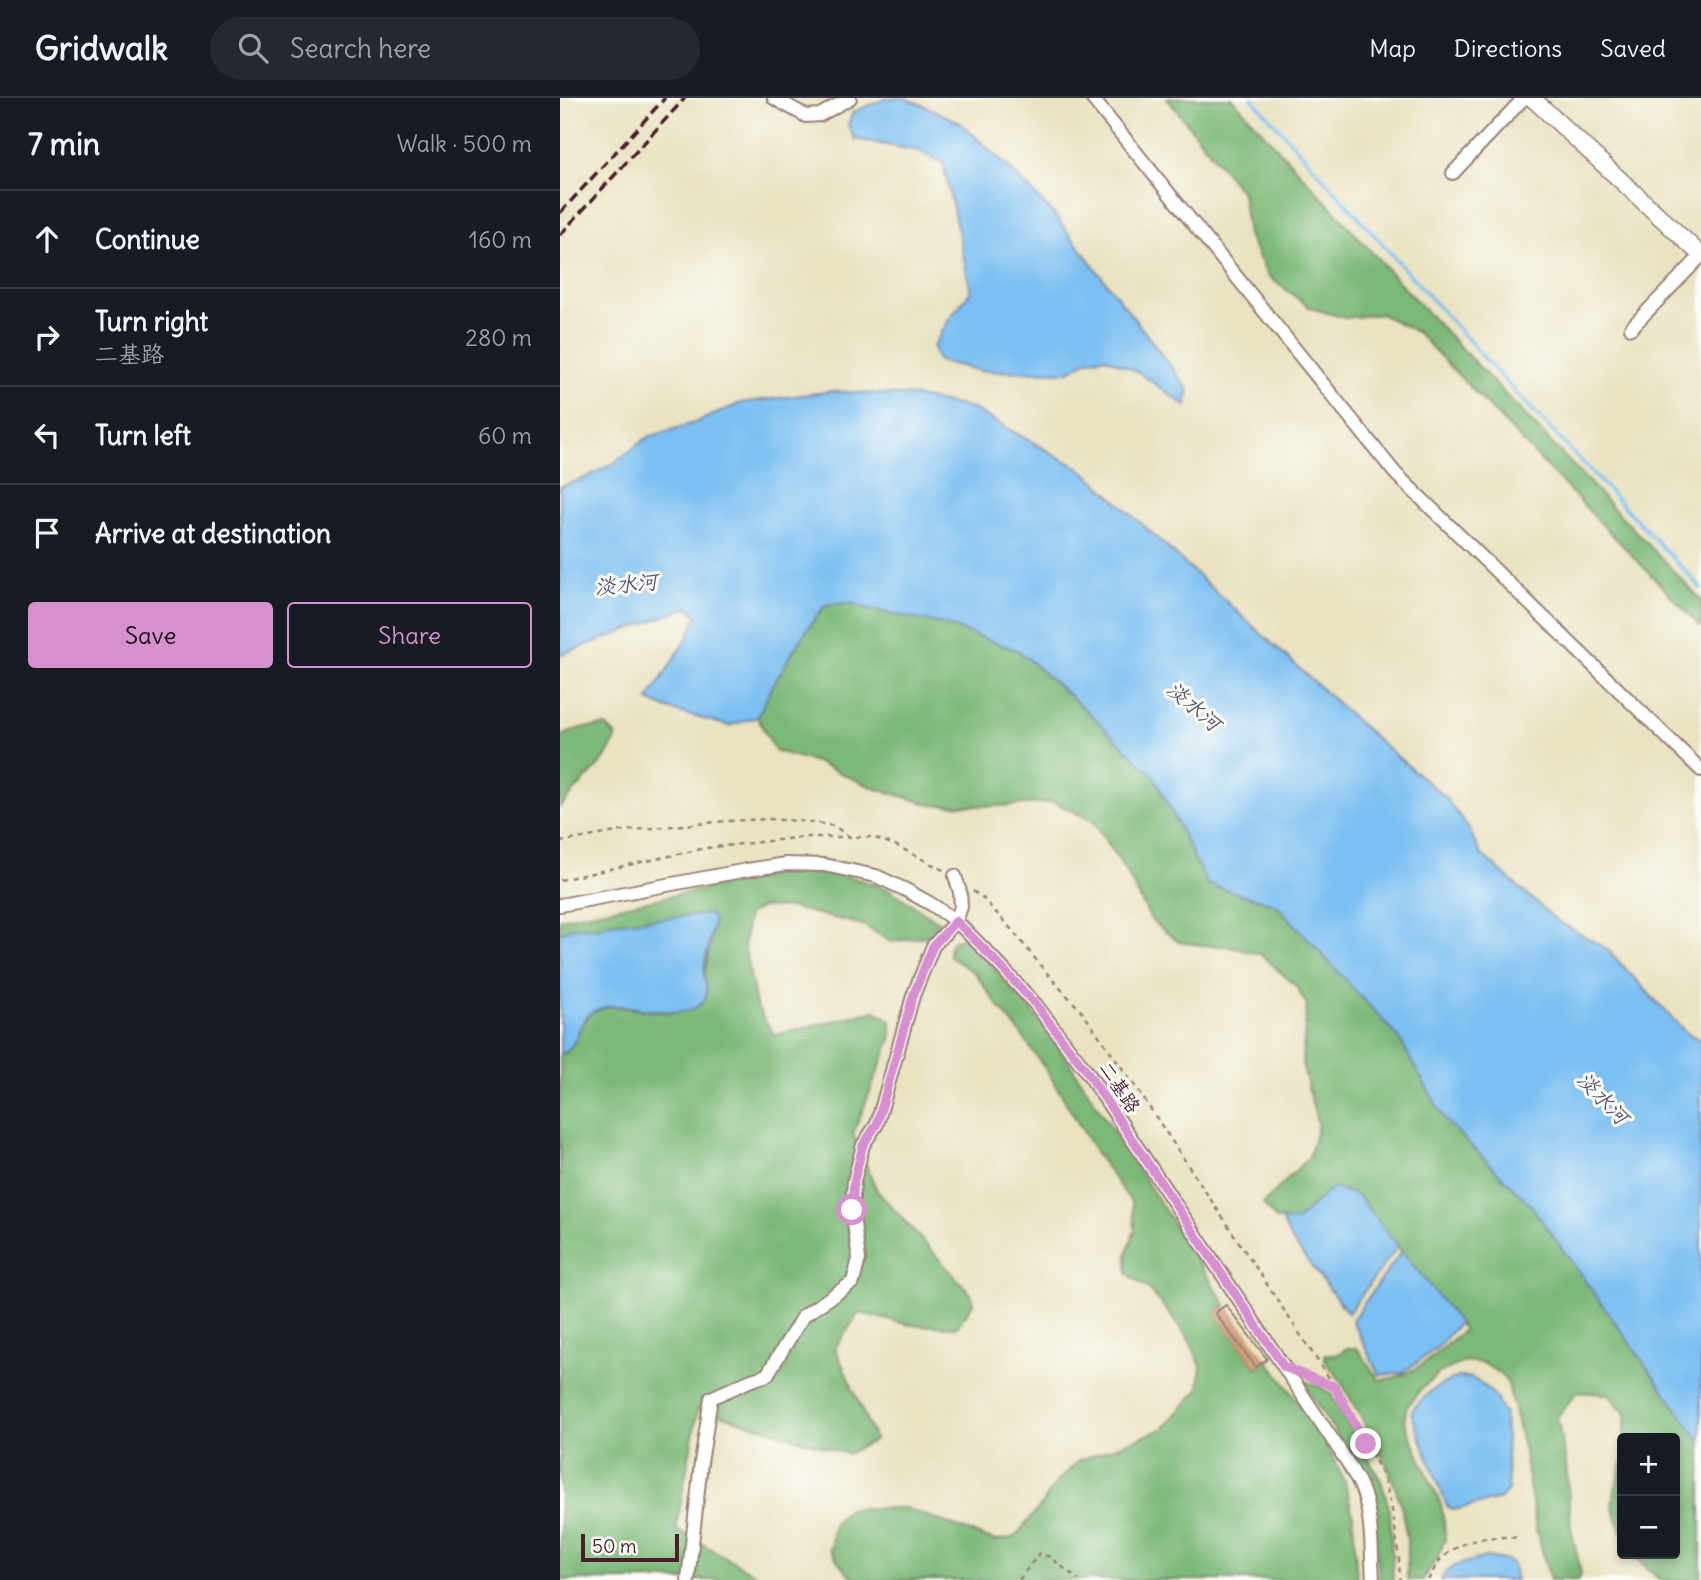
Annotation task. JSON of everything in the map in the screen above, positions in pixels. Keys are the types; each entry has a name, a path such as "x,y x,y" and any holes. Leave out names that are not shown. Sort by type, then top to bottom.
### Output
{"main road":[{"path":"1532,98 1701,256"}],"street":[{"path":"774,98 806,116 820,115 850,98"},
{"path":"1092,98 1395,473 1701,770"},
{"path":"1453,173 1524,98"},
{"path":"1631,328 1701,256"},
{"name":"二基路","path":"560,905 786,864 824,865 876,876 914,894 956,921 1036,1005 1085,1069 1348,1463 1361,1487 1367,1506 1373,1580"},
{"path":"688,1580 711,1398 767,1375 803,1317 853,1282 859,1259 852,1210 854,1181 863,1145 877,1124 913,996 933,946 956,921 961,907 955,876"}],"path":[{"path":"560,842 622,831 727,821 769,820 834,826 851,838"},
{"path":"560,880 706,848 805,837 872,837 921,857 955,876"},
{"path":"974,891 1011,929 1083,1013 1142,1096 1335,1387 1384,1476 1393,1514 1400,1580"},
{"path":"1284,1367 1335,1387"},
{"path":"1429,1580 1438,1562 1456,1548 1471,1541 1497,1537 1520,1538"},
{"path":"1019,1580 1039,1553 1050,1557 1079,1580"}],"green space":[{"path":"1167,98 1232,98 1419,304 1701,600 1701,627 1417,332 1381,314 1345,318 1311,308 1268,276 1248,235 1242,193"},
{"path":"849,603 943,624 1019,651 1088,712 1154,776 1207,884 1277,905 1399,1038 1445,1120 1530,1204 1701,1442 1701,1580 1660,1580 1637,1559 1680,1559 1680,1433 1624,1433 1626,1414 1608,1394 1577,1392 1557,1417 1566,1464 1571,1528 1581,1573 1579,1580 1550,1580 1536,1529 1524,1452 1508,1384 1503,1376 1483,1363 1466,1361 1439,1373 1407,1406 1404,1421 1441,1505 1445,1539 1423,1580 1407,1580 1407,1539 1401,1505 1389,1469 1338,1377 1325,1361 1325,1355 1338,1354 1347,1348 1357,1348 1379,1380 1392,1378 1415,1369 1464,1330 1357,1196 1333,1187 1296,1221 1276,1220 1263,1204 1309,1157 1318,1126 1302,1063 1307,1005 1295,985 1260,954 1226,946 1179,942 1152,921 1126,871 1093,821 1054,802 1001,806 932,805 874,788 816,762 775,751 757,717 788,660 825,605"},
{"path":"606,726 617,737 604,760 560,807 560,737 580,728"},
{"path":"791,871 841,874 888,889 939,922 932,935 891,942 863,925 793,908 762,907 748,915 744,945 756,1005 774,1035 875,1011 891,1020 891,1039 853,1134 877,1191 971,1294 973,1304 957,1327 911,1325 859,1313 835,1348 875,1440 847,1454 698,1408 676,1529 766,1580 560,1580 560,1055 567,1052 591,1013 611,1006 669,1013 707,991 704,976 714,921 710,914 610,923 599,928 573,927 560,933 560,919"},
{"path":"966,938 1029,1007 1065,1056 1226,1305 1216,1313 1256,1367 1267,1359 1320,1432 1345,1482 1353,1516 1357,1580 857,1580 847,1573 830,1550 834,1523 848,1509 905,1508 995,1541 1015,1537 1056,1483 1078,1461 1163,1429 1199,1389 1201,1366 1191,1343 1150,1290 1127,1273 1127,1254 1135,1229 1132,1203 1097,1155 1051,1077 1021,1034 975,973 949,956 954,940"},
{"path":"1304,1381 1331,1394 1381,1481 1390,1511 1393,1580 1379,1580 1375,1521 1365,1487"},
{"path":"1617,1482 1617,1518 1612,1503"}],"water":[{"path":"904,98 959,122 1053,213 1189,390 1186,406 1138,372 1105,357 1088,360 1067,372 982,371 938,361 933,347 950,318 971,291 943,163 919,151 855,139 848,125 853,112 885,99"},
{"name":"淡水河","path":"832,391 914,396 971,408 1084,471 1373,736 1445,797 1469,829 1480,853 1556,920 1607,949 1685,1032 1701,1040 1701,1442 1530,1204 1445,1120 1399,1038 1277,905 1207,884 1154,776 1088,712 1019,651 943,624 849,603 825,605 788,659 757,717 729,726 668,709 648,700 698,617 689,607 560,655 560,487 613,464 648,437 697,422 741,403"},
{"path":"710,914 714,921 704,977 706,995 700,1004 691,1010 678,1012 621,1006 598,1010 586,1018 571,1047 560,1055 560,933 573,927 599,928 610,923"},
{"path":"1333,1187 1358,1196 1398,1246 1348,1313 1290,1238 1282,1220 1296,1221"},
{"path":"1402,1251 1459,1323 1438,1347 1402,1373 1379,1375 1352,1320"},
{"path":"1459,1377 1472,1378 1480,1383 1494,1395 1505,1415 1508,1490 1500,1499 1454,1510 1447,1506 1411,1413 1432,1391"},
{"path":"1486,1557 1506,1560 1513,1564 1516,1580 1441,1580 1449,1570"}],"building":[{"path":"1226,1305 1267,1359 1256,1367 1215,1313"}],"waterway":[{"path":"1252,98 1495,370 1701,588"}],"railway":[{"path":"560,213 665,98"},
{"path":"560,235 685,98"}],"route":[{"path":"852,1210 854,1181 863,1145 877,1124 913,996 933,946 956,921 1036,1005 1085,1069 1284,1367 1335,1387 1366,1444"}]}
